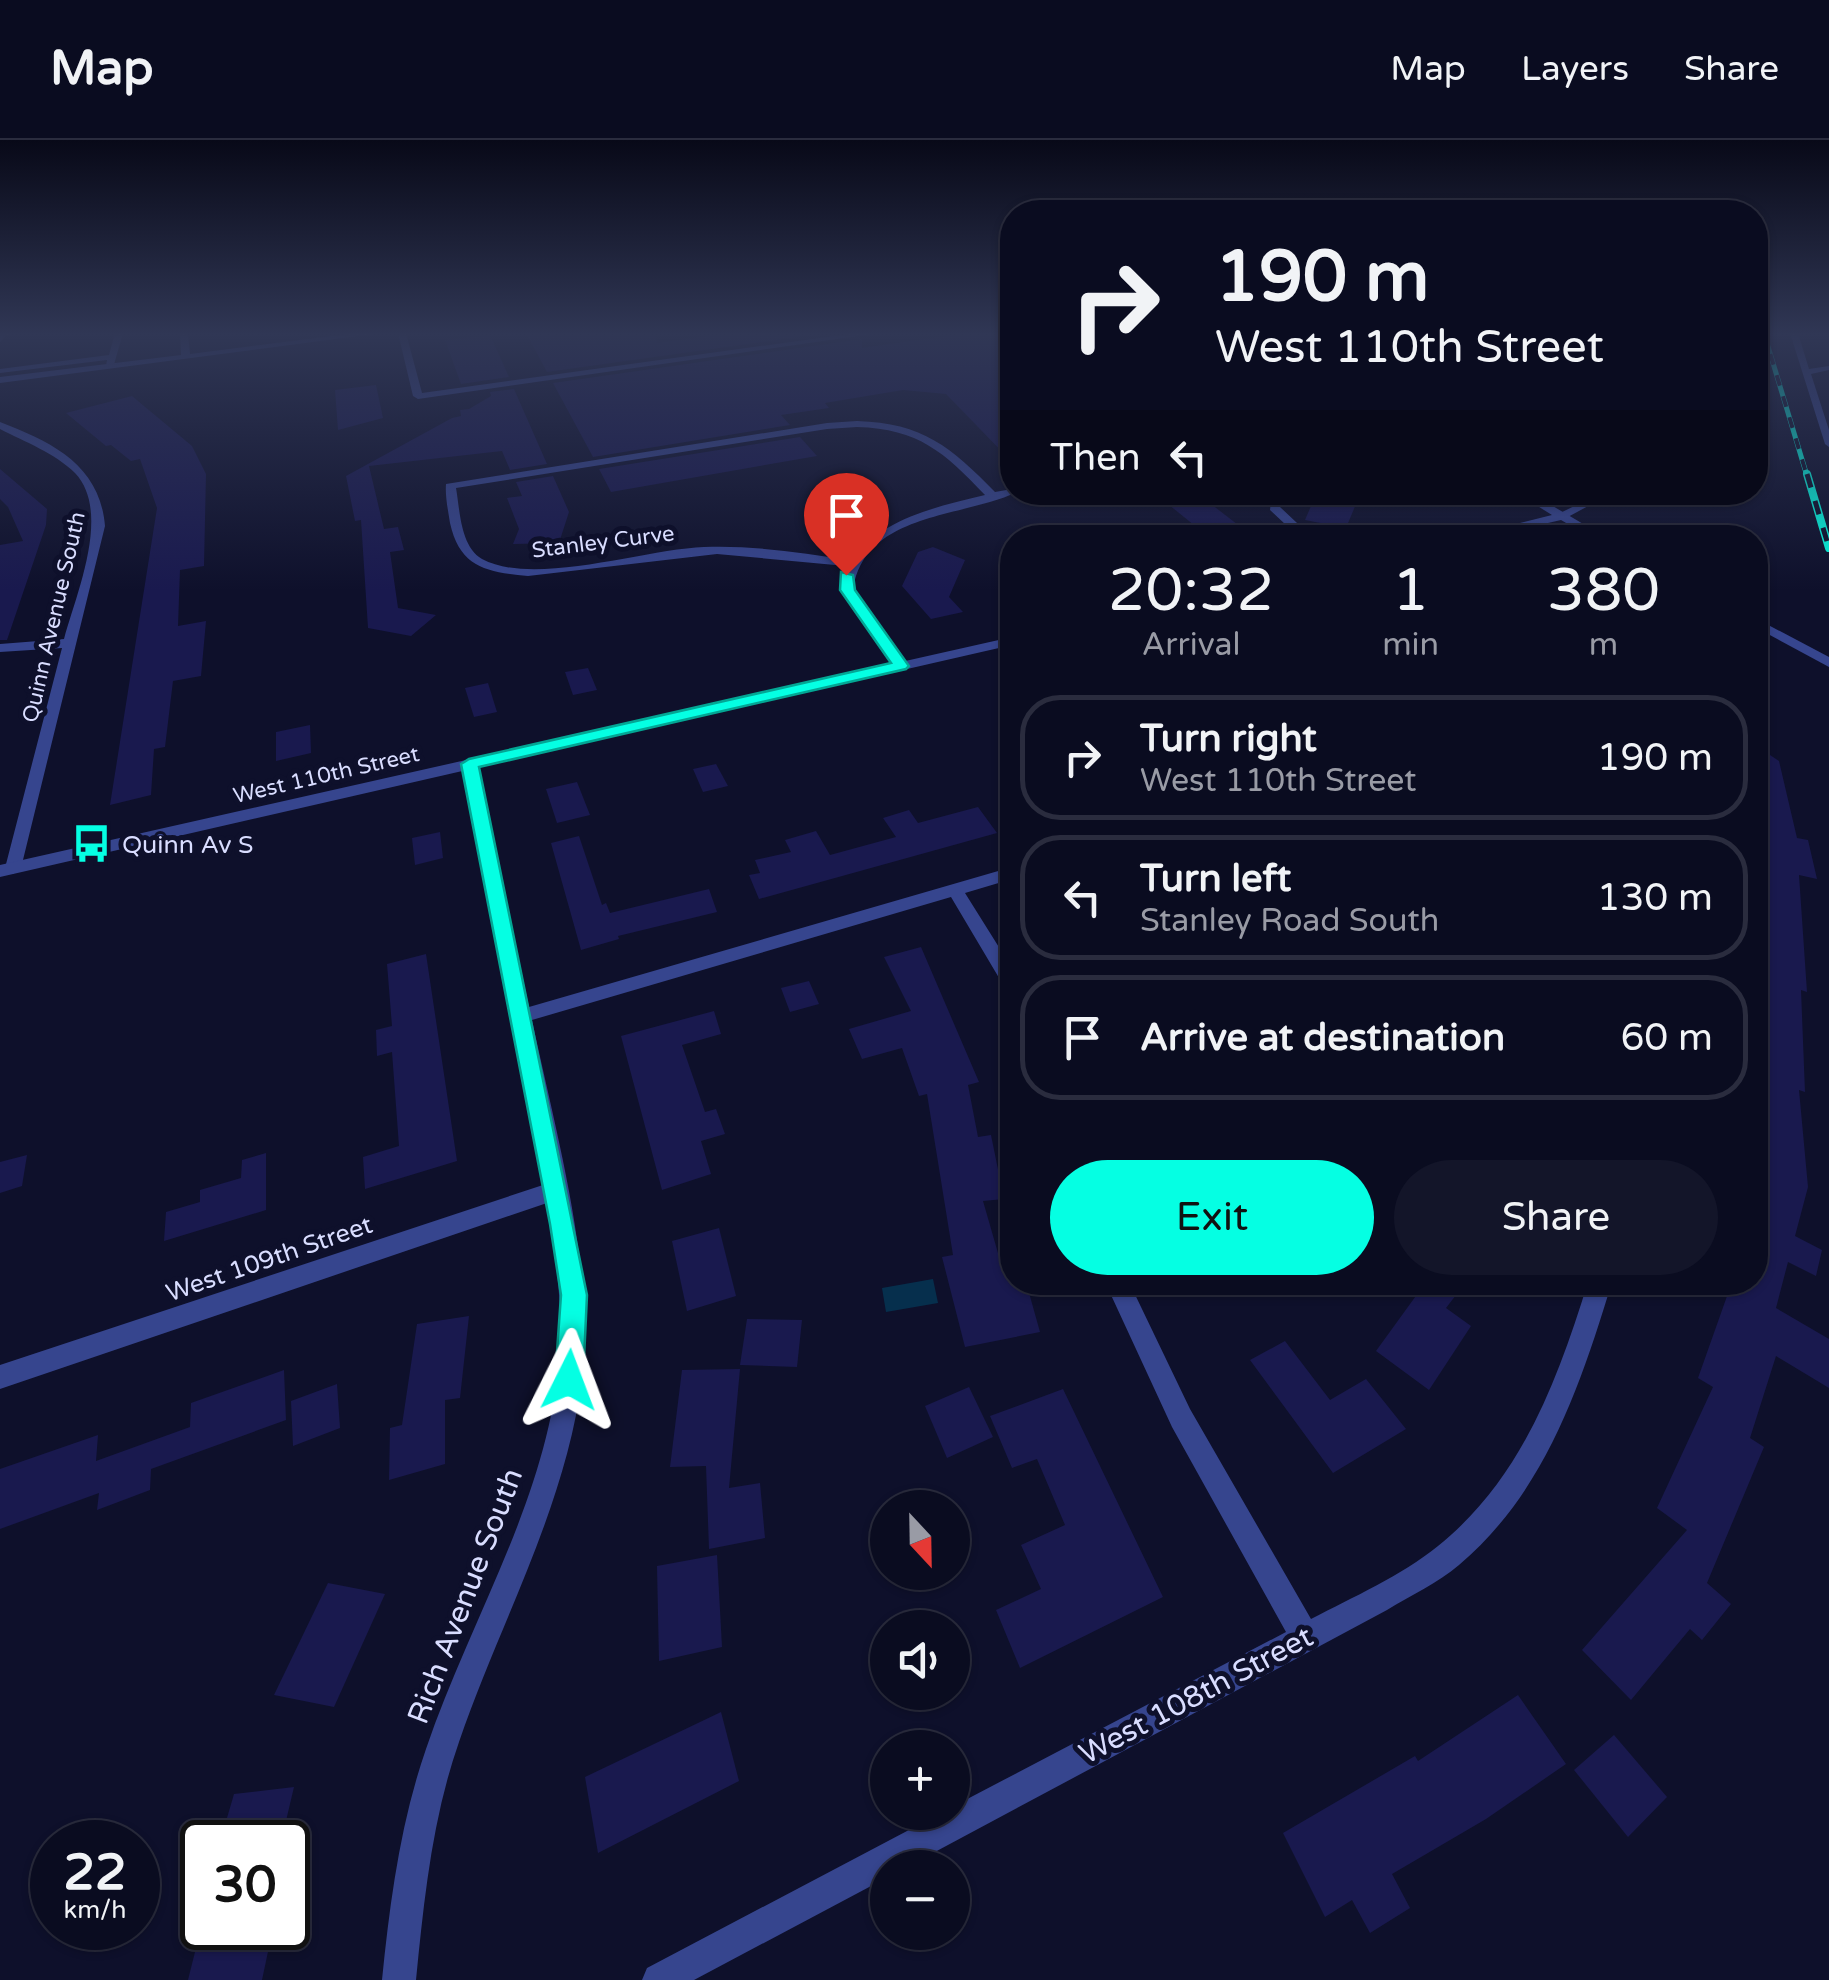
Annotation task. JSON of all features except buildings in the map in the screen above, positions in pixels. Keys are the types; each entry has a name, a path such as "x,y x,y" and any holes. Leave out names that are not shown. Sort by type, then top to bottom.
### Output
{"street":[{"name":"Stanley Curve","path":"850,564 738,550 701,550 548,571 499,568 479,562 462,543 450,486 850,423 898,426 934,438 993,496"},
{"name":"Quinn Avenue South","path":"0,425 83,473 96,488 98,526 70,643 6,869"},
{"path":"901,666 848,590 846,575 850,564 865,548 935,511 1000,495"},
{"path":"1275,505 1293,525"},
{"path":"1543,505 1578,525"},
{"path":"1523,525 1562,516"},
{"path":"1768,629 1829,663"},
{"path":"0,648 70,643"},
{"name":"West 110th Street","path":"6,869 1000,643"},
{"name":"Rich Avenue South","path":"399,1980 409,1882 441,1748 542,1492 569,1380 574,1295 522,1016 469,764"},
{"path":"522,1016 1000,877"},
{"path":"956,890 1000,964"},
{"name":"West 109th Street","path":"0,1377 556,1190"},
{"path":"1123,1295 1153,1364 1304,1637"},
{"name":"West 108th Street","path":"659,1980 1377,1600 1449,1555 1507,1498 1548,1432 1576,1363 1596,1295"}],"lane":[{"path":"1562,516 1584,505"}],"water":[{"path":"933,1279 938,1303 886,1312 882,1288"}],"railway":[{"path":"1790,419 1807,476"},
{"path":"1807,474 1829,548"}],"place":[{"name":"Quinn Av S","path":"92,844"}],"route":[{"path":"569,1380 574,1295 522,1016 469,764 901,666 856,604 846,575"}]}
